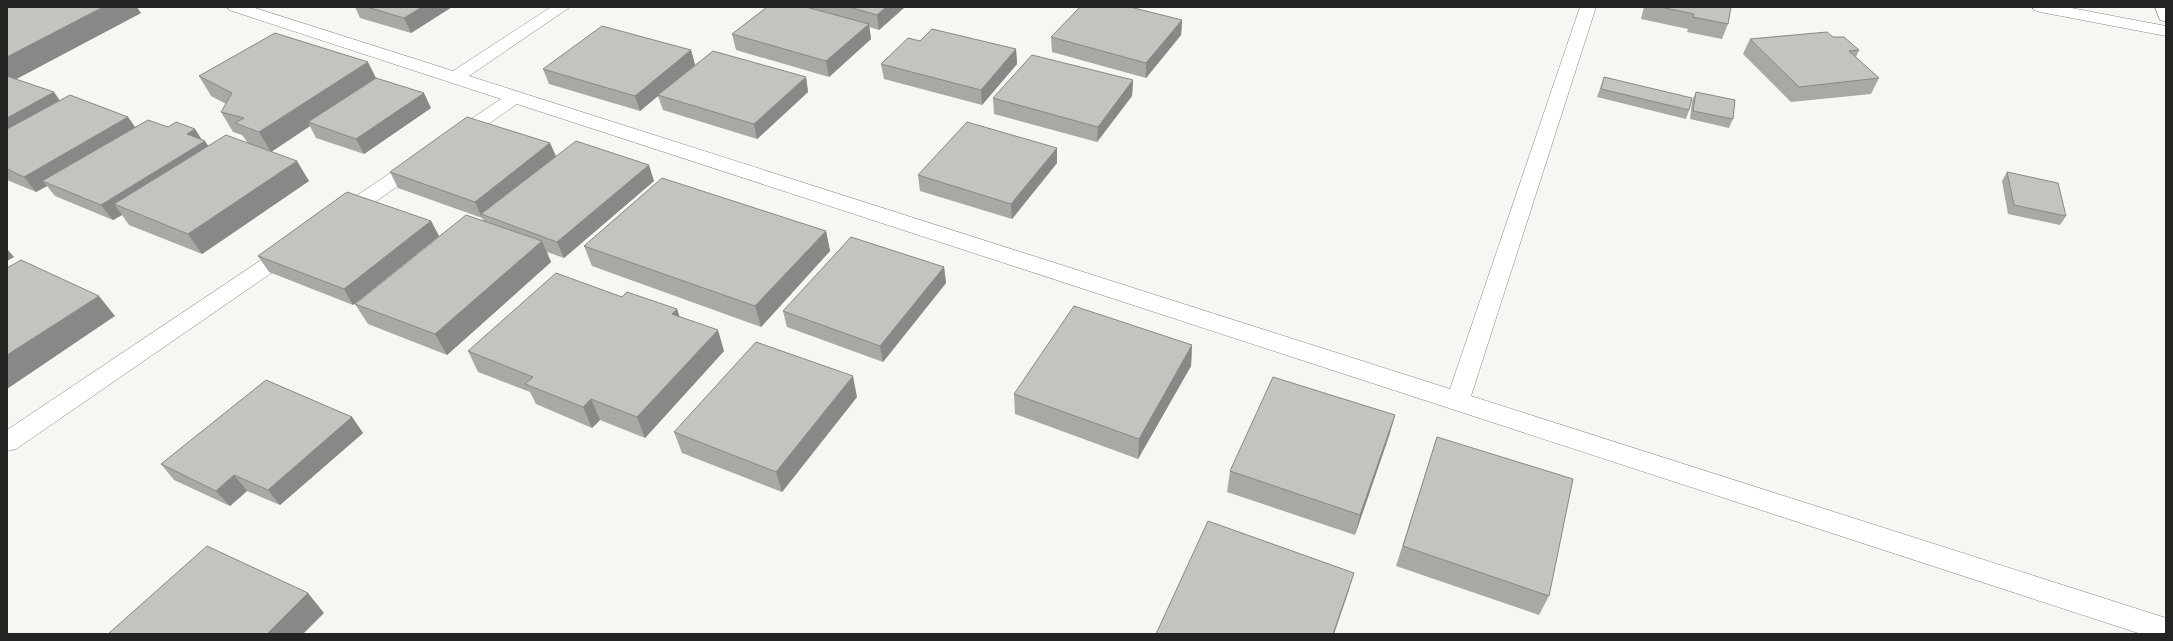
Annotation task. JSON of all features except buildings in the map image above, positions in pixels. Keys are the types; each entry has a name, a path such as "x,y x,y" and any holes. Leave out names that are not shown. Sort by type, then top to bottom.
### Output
{"street":[{"path":"235,7 2166,630"},
{"path":"455,78 562,7"},
{"path":"1458,401 1588,7"},
{"path":"2040,7 2166,31"},
{"path":"2162,7 2166,17"},
{"path":"324,227 515,98"},
{"path":"7,442 304,241"}]}
